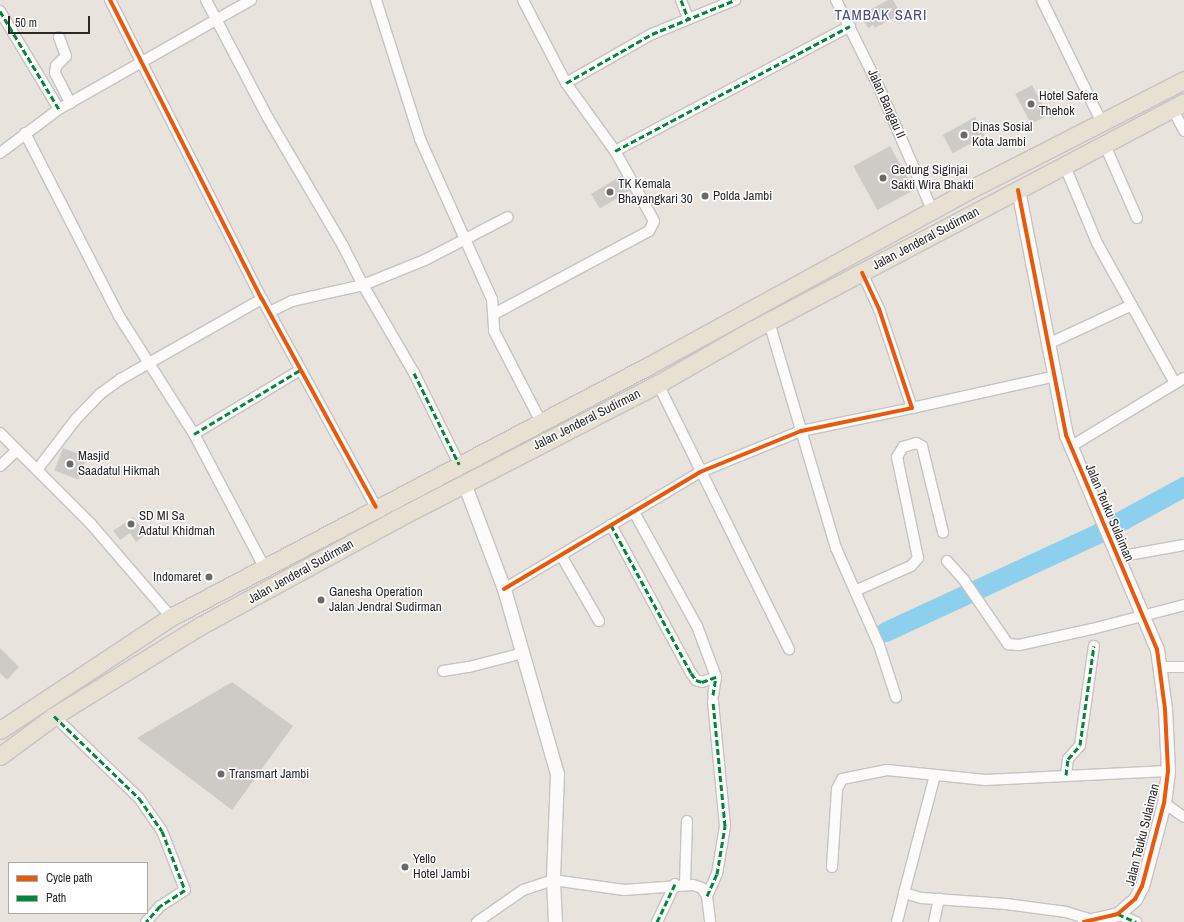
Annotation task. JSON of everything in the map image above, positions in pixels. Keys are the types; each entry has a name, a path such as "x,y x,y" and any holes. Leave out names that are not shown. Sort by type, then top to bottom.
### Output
{"highway":[{"name":"Jalan Jenderal Sudirman","path":"0,730 171,616 376,507 594,394 932,210 1184,80"},
{"name":"Jalan Jenderal Sudirman","path":"0,756 54,716 200,626 464,483 658,384 752,330 1178,105"},
{"path":"881,238 891,257"},
{"path":"742,313 752,330"},
{"path":"594,394 603,411"}],"street":[{"path":"110,0 262,299 376,507"},
{"path":"206,0 268,118 343,246 362,285 414,373 459,464"},
{"path":"0,153 59,109 218,21 251,0"},
{"path":"376,0 420,139 464,241 492,299 494,331 541,422"},
{"path":"494,314 652,227 654,218 615,151 566,83 523,0"},
{"path":"681,0 688,18"},
{"path":"566,83 652,34 735,0"},
{"name":"Jalan Bangau II","path":"836,0 850,26 932,210"},
{"path":"1042,0 1101,122"},
{"path":"0,10 59,109"},
{"path":"615,151 850,26"},
{"path":"59,37 66,56 56,66 55,73 70,103"},
{"path":"1178,105 1184,131"},
{"path":"25,134 119,316 194,434 264,567"},
{"path":"1104,143 1137,218"},
{"path":"1064,164 1098,243 1175,383"},
{"name":"Jalan Teuku Sulaiman","path":"1018,190 1070,447 1141,616 1157,650 1161,667 1168,771 1164,803 1139,893 1118,914"},
{"path":"269,312 292,301 362,285 464,241 508,217"},
{"path":"862,273 879,309 912,408"},
{"path":"37,470 76,419 100,394 262,299"},
{"path":"1050,343 1132,305"},
{"path":"769,322 836,548 879,644 896,697"},
{"path":"194,434 300,370"},
{"path":"504,589 562,557 611,525 700,472 802,431 1056,376"},
{"path":"1070,447 1184,378"},
{"path":"658,384 700,472 769,603 789,648"},
{"path":"0,433 91,524 171,616"},
{"path":"855,591 911,566 918,558 897,457 903,447 916,443 922,446 943,532"},
{"path":"0,466 17,450"},
{"path":"464,483 504,589 557,774 553,880 555,922"},
{"path":"634,512 697,626 716,677 713,698 726,826 717,874 707,896"},
{"path":"611,525 691,673 698,681 716,677"},
{"path":"1117,557 1184,545"},
{"path":"562,557 600,621"},
{"path":"947,561 964,580 1003,641 1015,646 1184,605"},
{"path":"1066,775 1068,759 1080,745 1094,646"},
{"path":"443,671 482,665 523,653"},
{"path":"1161,667 1184,667"},
{"path":"54,716 138,798 162,831 185,890 160,906 146,922"},
{"path":"832,867 840,780 886,770 985,780 1168,771"},
{"path":"897,922 935,775"},
{"path":"1164,803 1184,817"},
{"path":"685,884 686,821"},
{"path":"477,922 523,890 553,880 624,890 675,884 685,884 702,888 707,896 710,922"},
{"path":"657,922 675,884"},
{"path":"904,893 939,899 1006,904 1066,912 1088,921 1118,914 1136,922"},
{"path":"934,922 939,899"}],"building":[{"path":"888,0 893,0 901,14 875,28 873,25 868,28 862,18 868,15 866,12"},
{"name":"Hotel Safera Thehok","path":"1032,85 1048,115 1031,124 1015,94"},
{"name":"Dinas Sosial Kota Jambi","path":"975,117 985,135 953,153 943,135"},
{"name":"Gedung Siginjai Sakti Wira Bhakti","path":"890,146 914,190 878,210 853,166"},
{"name":"TK Kemala Bhayangkari 30","path":"621,176 630,191 600,209 591,194"},
{"name":"Masjid Saadatul Hikmah","path":"63,448 87,457 79,480 54,470"},
{"name":"SD MI Sa Adatul Khidmah","path":"133,517 146,534 136,542 130,533 120,540 113,531"},
{"path":"0,648 19,667 7,680 0,673"},
{"name":"Transmart Jambi","path":"232,682 293,726 232,810 137,738"}],"waterway":[{"path":"886,632 1100,533 1184,487"}],"marked path":[{"path":"681,0 688,18"},
{"path":"566,83 652,34 735,0"},
{"path":"0,11 59,109"},
{"path":"615,151 850,26"},
{"path":"194,434 300,370"},
{"path":"414,373 459,464"},
{"path":"611,525 691,673 696,680 702,682 716,677"},
{"path":"1066,775 1068,759 1080,745 1094,646"},
{"path":"713,695 716,677"},
{"path":"707,896 717,874 725,826 713,701"},
{"path":"54,716 139,798 162,831 185,890 160,906 146,922"},
{"path":"657,922 675,884"},
{"path":"1118,914 1136,922"}],"cycle path":[{"path":"110,0 262,299 376,507"},
{"path":"1018,190 1066,435 1157,649 1165,709 1168,771 1164,803 1142,886 1135,899 1118,914 1084,922"},
{"path":"504,589 700,472 801,431 912,408 879,309 862,273"}],"place":[{"name":"Hotel Safera Thehok","path":"1031,104"},
{"name":"Dinas Sosial Kota Jambi","path":"964,135"},
{"name":"Gedung Siginjai Sakti Wira Bhakti","path":"883,178"},
{"name":"TK Kemala Bhayangkari 30","path":"610,192"},
{"name":"Polda Jambi","path":"705,196"},
{"name":"Masjid Saadatul Hikmah","path":"70,464"},
{"name":"SD MI Sa Adatul Khidmah","path":"131,524"},
{"name":"Indomaret","path":"209,577"},
{"name":"Ganesha Operation Jalan Jendral Sudirman","path":"321,600"},
{"name":"Transmart Jambi","path":"221,774"},
{"name":"Yello Hotel Jambi","path":"405,867"}],"district":[{"name":"TAMBAK SARI","path":"881,15"}]}
